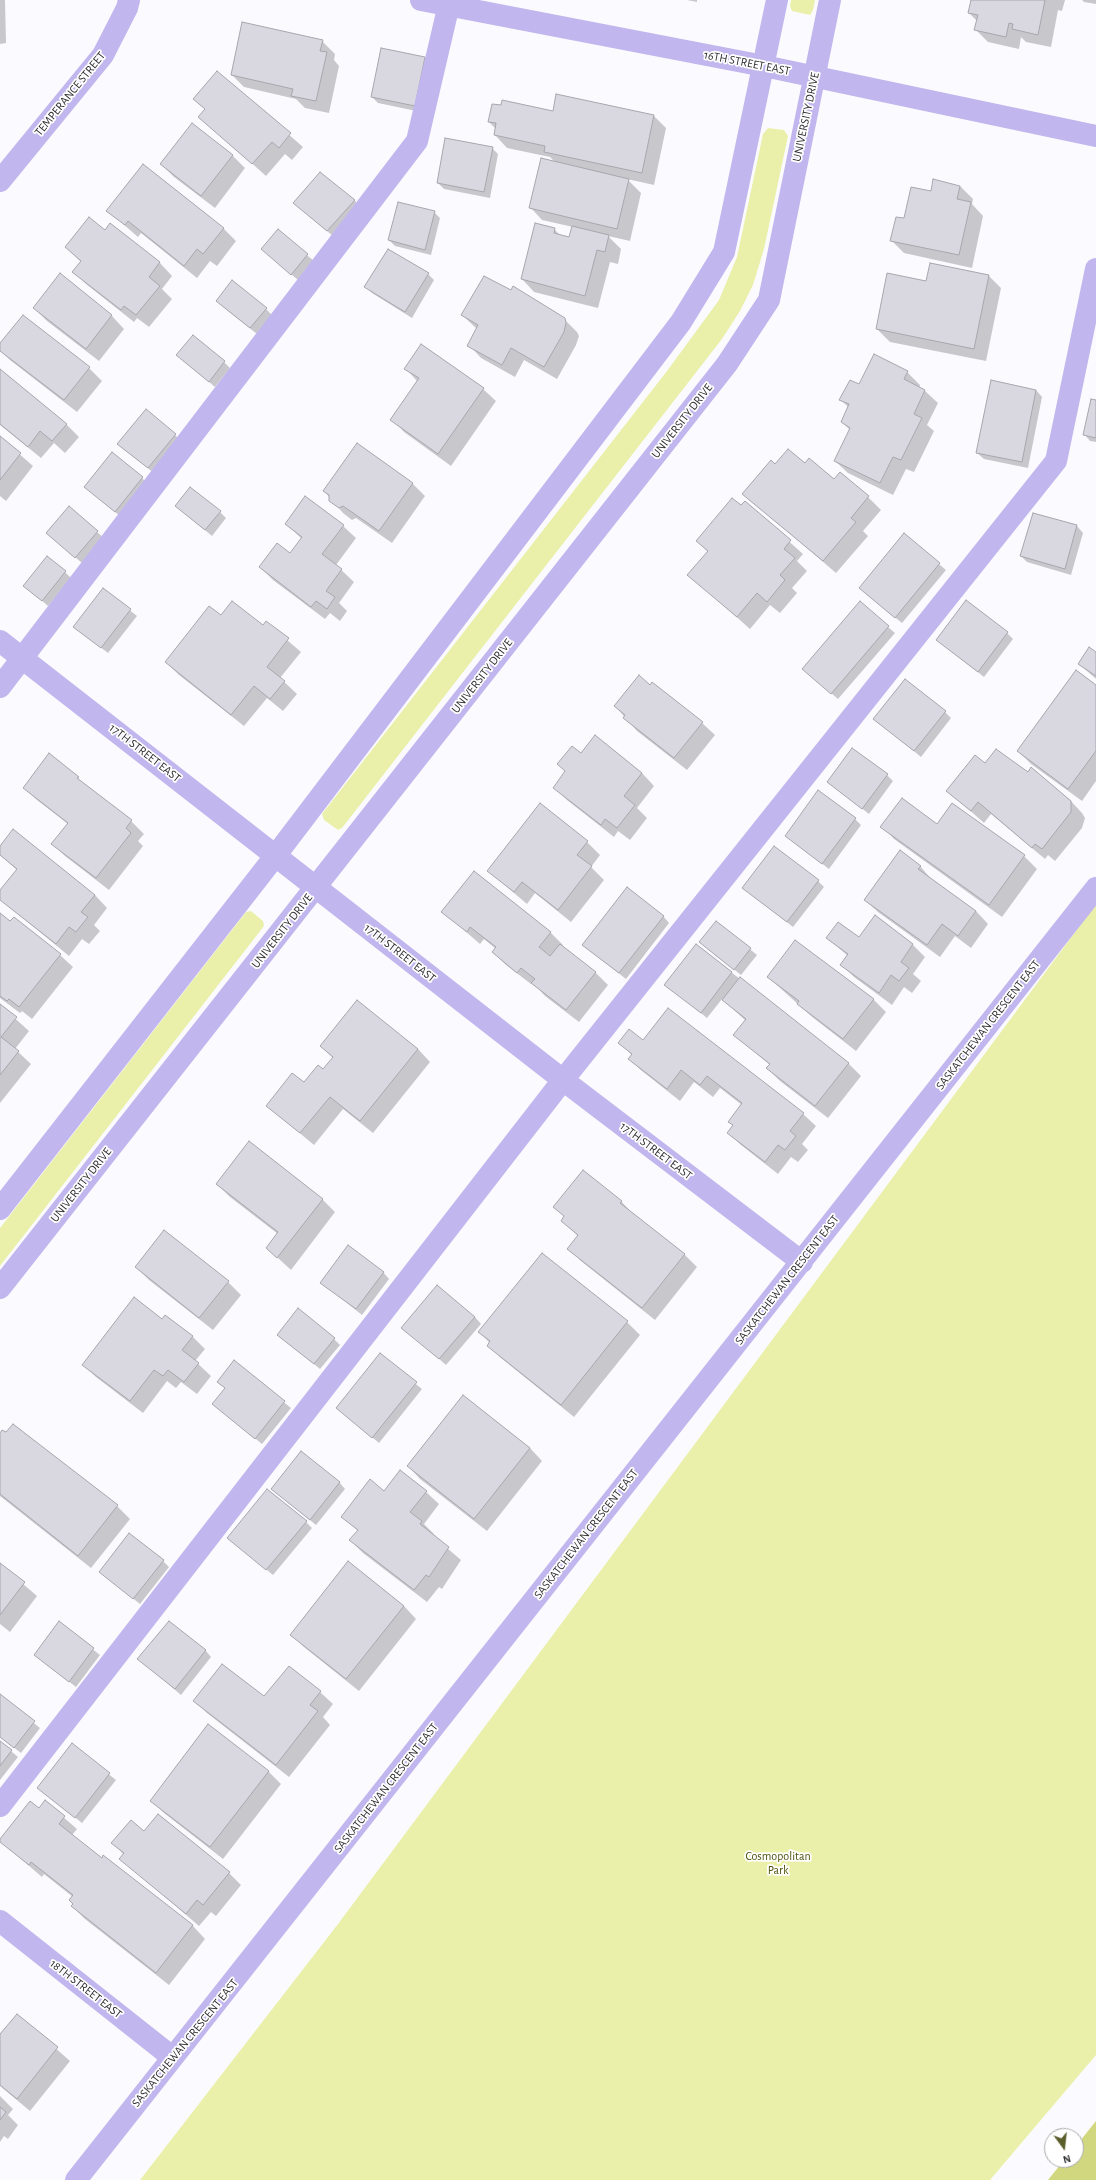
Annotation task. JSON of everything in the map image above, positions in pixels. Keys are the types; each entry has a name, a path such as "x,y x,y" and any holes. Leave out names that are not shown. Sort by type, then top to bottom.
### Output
{"street":[{"name":"TEMPERANCE STREET","path":"0,181 103,55 127,8 129,0"},
{"name":"16TH STREET EAST","path":"421,0 450,3 814,76 1096,136"},
{"path":"0,1209 276,855 684,316 724,252 778,0"},
{"name":"UNIVERSITY DRIVE","path":"0,1288 727,364 769,300 830,0"},
{"path":"0,687 417,141 450,3"},
{"path":"0,1806 563,1080 1056,461 1096,269"},
{"name":"17TH STREET EAST","path":"0,641 563,1080 802,1262"},
{"name":"SASKATCHEWAN CRESCENT EAST","path":"76,2180 1096,888"},
{"name":"18TH STREET EAST","path":"0,1921 172,2057"}],"green space":[{"path":"791,0 815,0 813,10 810,15 792,11 790,6"},
{"path":"768,128 784,130 788,136 764,249 753,285 740,311 722,339 342,828 338,830 324,820 322,814 667,371 719,300 737,257 763,134"},
{"name":"Cosmopolitan Park","path":"1096,904 1096,2055 990,2180 140,2180 338,1924"},
{"path":"251,911 263,921 264,926 0,1266 0,1228 246,912"}],"shaded area":[{"path":"1096,2121 1096,2180 1048,2180 1058,2168 1084,2168 1084,2136"}],"building":[{"path":"971,0 1045,0 1038,35 1012,29 1013,24 1009,23 1006,37 974,30 978,15 968,13"},
{"path":"242,22 323,40 320,51 327,52 316,101 291,96 293,89 231,75"},
{"path":"381,48 425,57 415,106 371,97"},
{"path":"217,71 291,133 279,148 272,142 252,164 198,117 205,109 193,99"},
{"path":"556,94 654,115 642,173 544,152 545,146 494,135 496,123 488,122 492,104 501,105 502,100 553,111"},
{"path":"192,123 233,155 201,196 160,164"},
{"path":"445,138 493,147 484,192 437,183"},
{"path":"541,158 629,179 617,229 529,208"},
{"path":"143,164 224,228 203,254 197,249 184,266 128,221 125,225 106,211"},
{"path":"320,172 355,200 327,231 293,203"},
{"path":"933,179 960,186 957,199 971,202 959,255 890,241 896,217 904,218 911,187 931,191"},
{"path":"398,202 435,211 425,250 388,240"},
{"path":"89,217 105,230 110,223 160,262 149,277 160,286 136,315 124,306 121,310 72,272 81,261 65,247"},
{"path":"535,223 555,228 554,233 569,237 572,226 609,235 605,252 597,250 585,296 521,279"},
{"path":"278,229 308,254 291,275 261,249"},
{"path":"388,249 429,273 405,312 364,287"},
{"path":"930,263 989,275 974,349 876,329 887,273 926,281"},
{"path":"60,273 112,315 86,349 33,308"},
{"path":"484,276 511,290 513,286 565,318 566,323 564,332 544,367 511,348 502,365 467,346 478,325 461,315"},
{"path":"232,280 267,308 250,328 216,301"},
{"path":"23,315 90,367 64,400 0,351 0,343"},
{"path":"193,335 225,361 209,382 176,355"},
{"path":"421,344 484,388 438,454 390,420 419,378 404,369"},
{"path":"874,354 908,371 904,379 925,390 914,414 922,418 901,460 893,457 880,483 834,461 850,428 841,422 849,404 839,400 850,380 859,384"},
{"path":"0,369 67,424 52,441 40,431 28,447 0,424"},
{"path":"991,380 1036,390 1022,462 976,453"},
{"path":"1091,399 1096,400 1096,438 1083,435"},
{"path":"146,409 176,434 148,468 117,444"},
{"path":"0,436 21,453 0,480"},
{"path":"357,443 413,483 379,531 343,506 339,508 329,501 329,495 323,491"},
{"path":"788,449 805,463 809,458 834,479 840,472 869,496 851,518 856,522 823,561 742,494 771,460 775,464"},
{"path":"112,452 143,477 115,512 84,487"},
{"path":"190,487 221,511 205,530 175,506"},
{"path":"305,496 344,525 322,554 342,569 326,591 335,597 327,609 316,601 311,607 259,567 277,543 290,553 302,537 285,524"},
{"path":"732,498 741,505 745,501 791,540 784,549 795,558 780,575 785,580 767,602 757,593 737,617 687,575 708,551 696,541"},
{"path":"69,506 98,531 75,558 46,533"},
{"path":"1033,513 1077,525 1065,569 1020,556"},
{"path":"904,533 940,563 895,618 859,588"},
{"path":"47,556 66,571 42,601 23,586"},
{"path":"103,588 131,609 101,648 73,627"},
{"path":"966,600 1008,632 978,672 936,640"},
{"path":"232,601 263,625 266,621 289,638 267,667 285,681 270,699 254,686 231,715 165,662 209,606 221,615"},
{"path":"860,601 889,626 831,694 802,669"},
{"path":"1089,647 1096,652 1096,676 1078,664"},
{"path":"1076,670 1096,685 1096,751 1068,789 1017,751"},
{"path":"639,675 650,685 652,682 703,722 674,758 623,718 625,715 614,706"},
{"path":"905,679 946,711 914,751 873,719"},
{"path":"595,735 642,773 624,796 635,805 617,828 605,819 601,825 553,788 565,771 557,764 572,746 581,753"},
{"path":"852,748 888,774 862,809 827,782"},
{"path":"996,749 1028,772 1031,767 1071,801 1071,812 1042,849 1035,844 1032,848 978,802 971,811 946,791 975,755 985,763"},
{"path":"49,753 79,777 77,778 132,820 126,828 131,833 96,878 51,844 68,823 23,788"},
{"path":"818,790 856,818 822,864 785,836"},
{"path":"902,798 937,824 952,803 1025,855 989,905 880,827"},
{"path":"540,803 588,841 577,855 592,866 558,910 522,882 514,892 487,871"},
{"path":"13,829 95,895 81,912 88,917 76,932 69,927 56,944 0,900 0,890 17,869 0,855 0,846"},
{"path":"774,846 819,880 787,922 742,888"},
{"path":"900,850 921,866 918,869 976,911 958,936 942,924 927,945 864,900"},
{"path":"474,871 551,932 539,947 550,956 560,944 596,972 566,1010 531,983 535,979 521,968 517,973 492,952 496,947 470,927 467,932 441,912"},
{"path":"627,887 664,916 619,973 582,945"},
{"path":"0,913 10,921 14,917 61,954 19,1007 9,999 7,1001 0,996"},
{"path":"875,915 913,944 901,962 909,968 899,981 891,975 879,993 840,965 848,954 826,938 838,922 859,937"},
{"path":"716,921 751,948 734,970 699,942"},
{"path":"795,940 874,999 843,1039 797,1004 799,1001 767,977"},
{"path":"696,944 732,972 701,1013 664,985"},
{"path":"740,977 849,1063 815,1106 766,1068 770,1064 733,1035 746,1019 722,1000"},
{"path":"357,1000 418,1049 360,1121 330,1097 300,1133 266,1106 292,1073 304,1082 318,1065 323,1069 333,1057 320,1046"},
{"path":"0,1004 17,1017 1,1037 19,1051 0,1075"},
{"path":"668,1008 804,1113 790,1131 796,1136 785,1150 778,1145 765,1162 727,1133 733,1125 728,1122 742,1103 707,1076 700,1085 681,1070 667,1089 628,1059 632,1054 618,1043 629,1029 643,1040"},
{"path":"249,1141 323,1199 277,1258 266,1248 278,1232 216,1184"},
{"path":"583,1170 622,1201 620,1203 685,1254 642,1308 567,1249 578,1235 561,1221 564,1216 553,1207"},
{"path":"164,1230 229,1281 199,1318 135,1267"},
{"path":"348,1245 384,1272 356,1309 320,1283"},
{"path":"542,1253 628,1321 561,1405 487,1346 490,1341 478,1332"},
{"path":"437,1285 475,1317 439,1359 401,1328"},
{"path":"134,1297 162,1319 165,1315 193,1336 182,1350 199,1363 184,1382 168,1370 163,1376 154,1370 130,1401 82,1365"},
{"path":"298,1308 335,1338 314,1364 277,1335"},
{"path":"380,1353 417,1382 372,1438 336,1408"},
{"path":"234,1360 285,1401 255,1439 212,1404 225,1388 217,1382"},
{"path":"463,1395 530,1448 474,1519 407,1466"},
{"path":"13,1424 118,1505 78,1556 0,1494 0,1433 2,1430 6,1432"},
{"path":"301,1451 340,1482 310,1520 271,1489"},
{"path":"400,1470 427,1491 410,1512 422,1521 420,1524 449,1547 429,1577 426,1575 414,1590 349,1540 358,1530 341,1517 370,1479 384,1491"},
{"path":"267,1489 307,1521 266,1570 227,1538"},
{"path":"129,1533 164,1560 133,1599 99,1572"},
{"path":"348,1561 404,1606 346,1679 290,1635"},
{"path":"0,1563 25,1582 0,1615"},
{"path":"59,1621 94,1648 69,1682 34,1655"},
{"path":"169,1621 206,1650 175,1689 137,1659"},
{"path":"222,1664 264,1696 289,1666 321,1691 310,1705 318,1711 276,1765 193,1701"},
{"path":"0,1694 35,1721 14,1748 0,1737"},
{"path":"208,1724 269,1771 210,1847 150,1801"},
{"path":"0,1741 12,1750 0,1766"},
{"path":"72,1743 110,1773 75,1818 37,1788"},
{"path":"45,1800 65,1816 59,1824 102,1858 103,1855 193,1925 156,1973 71,1906 73,1904 69,1900 73,1895 31,1862 29,1865 0,1842 0,1839 30,1801 39,1808"},
{"path":"158,1814 230,1872 203,1905 197,1900 186,1914 119,1859 124,1853 111,1843 131,1820 144,1831"},
{"path":"17,2014 58,2047 17,2099 0,2085 0,2034"},
{"path":"0,2107 6,2112 0,2120"}]}
